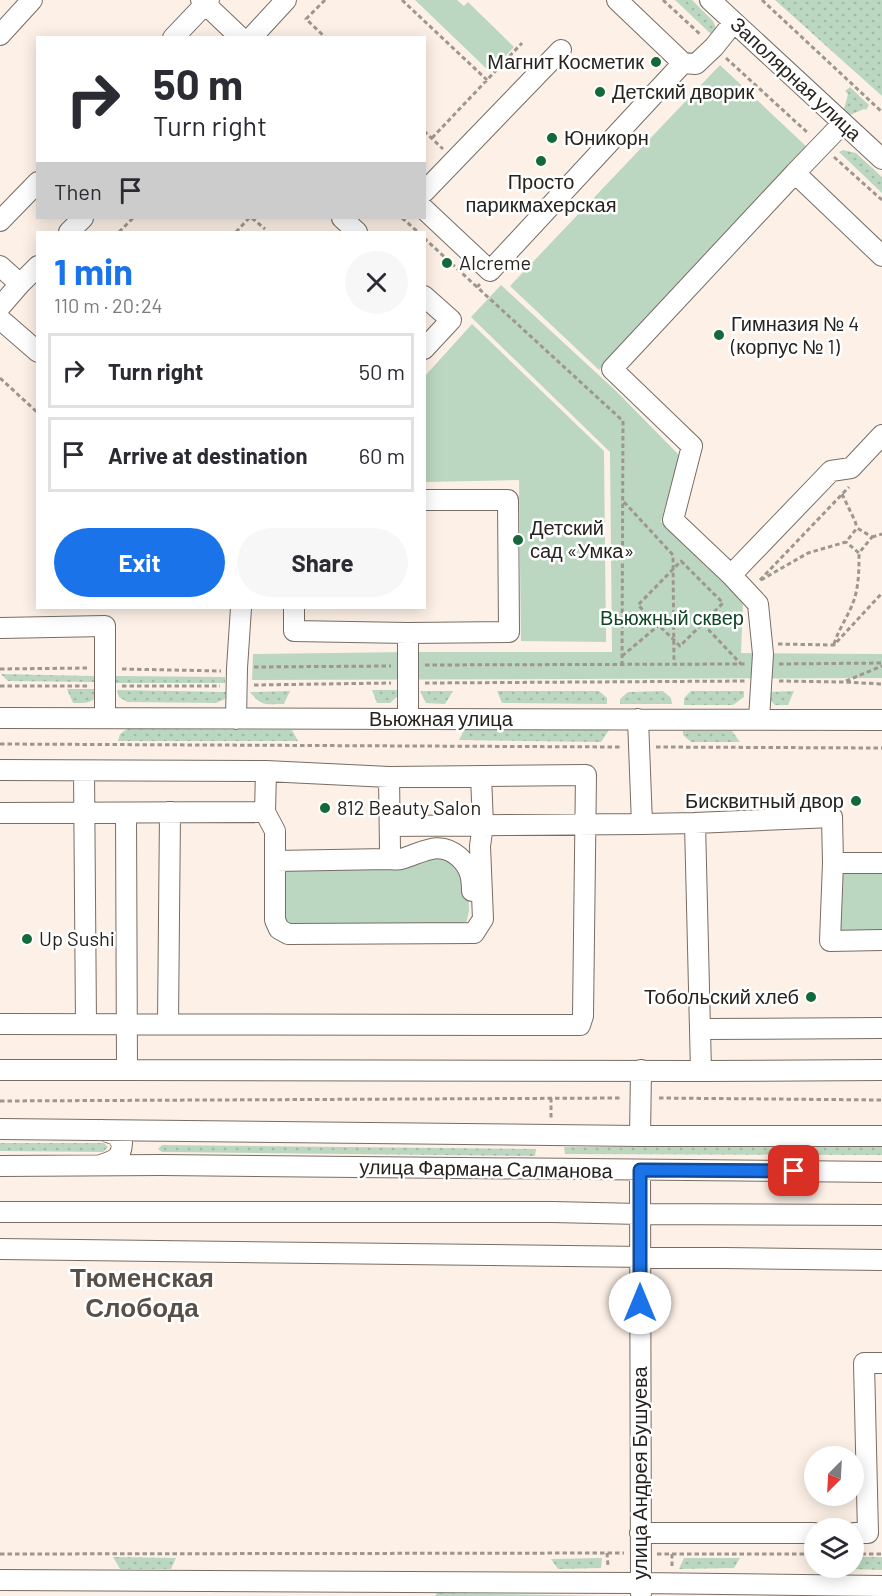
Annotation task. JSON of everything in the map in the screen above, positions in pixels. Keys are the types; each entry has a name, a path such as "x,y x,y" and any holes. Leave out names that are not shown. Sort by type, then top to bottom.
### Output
{"street":[{"path":"0,35 33,0"},
{"path":"253,36 286,0"},
{"path":"617,0 683,63 696,64 714,47 734,22"},
{"name":"Заполярная улица","path":"710,0 882,159"},
{"path":"175,36 205,1 239,36"},
{"path":"426,190 561,50"},
{"path":"426,211 490,271 683,63"},
{"path":"759,719 762,663 758,604 673,520 692,446 612,369 843,123"},
{"path":"795,173 882,256"},
{"path":"0,222 36,184"},
{"path":"70,231 82,219"},
{"path":"343,219 356,231"},
{"path":"0,266 20,284"},
{"path":"0,307 36,268"},
{"path":"426,298 451,320 426,347"},
{"path":"0,319 36,350"},
{"path":"731,575 831,471 851,468 882,435"},
{"path":"294,609 294,631 509,632 508,500 426,500"},
{"path":"236,719 241,609"},
{"path":"0,628 105,626 105,718"},
{"path":"408,633 408,718"},
{"name":"Вьюжная улица","path":"0,718 882,720"},
{"path":"638,719 642,825"},
{"path":"0,770 266,771 389,777 586,775 583,1016 580,1025 0,1024"},
{"path":"84,771 86,1024"},
{"path":"266,771 265,812 275,831 275,920 279,929 288,934 474,933 483,919 480,846 483,825 482,776"},
{"path":"387,859 390,850 389,777"},
{"path":"168,1024 171,812"},
{"path":"0,813 265,812"},
{"path":"126,813 127,1070"},
{"path":"390,826 642,825 832,817 830,941 882,940"},
{"path":"695,823 701,1071"},
{"path":"275,861 400,860 422,850 441,849 453,852 470,871 472,886 472,919 462,933"},
{"path":"833,863 882,863"},
{"path":"700,1029 882,1028"},
{"path":"0,1070 882,1070"},
{"path":"640,1136 641,1070"},
{"name":"улица Фармана Салманова","path":"0,1129 640,1136 882,1136"},
{"path":"101,1166 117,1159 122,1151 122,1143 116,1136 102,1130"},
{"path":"162,1165 147,1159 143,1152 143,1143 149,1136 164,1130"},
{"name":"улица Фармана Салманова","path":"0,1166 162,1165 882,1172"},
{"name":"улица Андрея Бушуева","path":"640,1170 640,1589"},
{"path":"0,1212 552,1212 882,1215"},
{"path":"0,1249 882,1260"},
{"path":"864,1533 868,1533 864,1363 882,1363"},
{"path":"640,1533 804,1533"},
{"path":"0,1580 180,1588 640,1589 882,1586"}],"path":[{"path":"324,36 306,19 325,0"},
{"path":"402,0 487,80"},
{"path":"663,0 882,200"},
{"path":"762,0 882,112"},
{"path":"432,138 522,43"},
{"path":"426,133 455,160"},
{"path":"120,231 132,219"},
{"path":"237,231 250,219"},
{"path":"252,219 265,228"},
{"path":"403,219 417,231"},
{"path":"426,240 623,422 622,664"},
{"path":"477,287 490,271"},
{"path":"0,378 36,411"},
{"path":"850,486 757,583 808,553 846,542 857,528"},
{"path":"842,494 857,528 872,537"},
{"path":"623,501 673,555 674,664"},
{"path":"834,645 858,586 859,553 872,537 882,534"},
{"path":"846,542 859,553"},
{"path":"681,561 723,603 680,646 638,604 674,569 681,561"},
{"path":"0,686 104,677 224,671 237,677 408,674 622,664 762,663 834,645 882,593"},
{"path":"703,623 741,664"},
{"path":"622,656 659,625"},
{"path":"762,663 844,682 882,684"},
{"path":"0,669 104,677 237,677 762,663 882,665"},
{"path":"844,682 882,665"},
{"path":"0,744 882,748"},
{"path":"0,1101 640,1098 882,1100"},
{"path":"0,1554 804,1554"},
{"path":"864,1554 882,1554"}],"green space":[{"path":"415,0 457,0 464,6 468,2 514,47 490,72"},
{"path":"675,0 692,0 713,21 716,28 713,36"},
{"path":"775,0 882,0 882,96"},
{"path":"720,65 809,149 599,370 510,286"},
{"path":"850,87 869,105 866,110 850,115 844,109 848,94 845,91"},
{"path":"843,150 856,153 882,177 882,193 839,152"},
{"name":"Вьюжный сквер","path":"501,285 615,390 679,455 661,522 743,602 741,653 882,654 882,678 252,680 253,654 612,652 610,452 471,317"},
{"path":"472,324 604,451 606,642 521,641 519,480 426,482 426,375"},
{"path":"1,674 94,676 94,682 8,681"},
{"path":"116,676 225,677 225,683 116,683"},
{"path":"67,689 98,689 98,696 89,702 73,703"},
{"path":"117,690 228,692 225,699 216,703 127,702 119,697"},
{"path":"372,690 399,690 398,696 390,703 377,703"},
{"path":"290,691 284,704 265,704 250,692"},
{"path":"420,691 453,691 445,704 426,703"},
{"path":"497,691 599,691 607,698 607,704 502,703"},
{"path":"663,691 671,698 672,704 620,704 620,699 628,692"},
{"path":"691,691 744,691 744,697 733,705 684,705 684,698"},
{"path":"794,691 788,705 775,705 765,692"},
{"path":"465,728 609,730 601,742 459,740"},
{"path":"127,729 292,730 298,741 118,741 120,734"},
{"path":"683,731 732,731 740,742 691,742 683,735"},
{"path":"431,851 468,872 469,911 466,924 292,929 284,921 283,865"},
{"path":"882,870 882,931 837,932 838,872"},
{"path":"0,1143 104,1143 108,1147 103,1152 0,1151"},
{"path":"162,1145 536,1149 535,1156 162,1152 158,1149"},
{"path":"564,1147 882,1147 882,1155 565,1154"},
{"path":"113,1557 176,1558 171,1569 120,1569"},
{"path":"864,1557 882,1557 882,1570 864,1569"},
{"path":"602,1558 601,1568 558,1569 551,1559"},
{"path":"684,1558 740,1558 734,1568 679,1569"},
{"path":"437,1593 603,1596 435,1596"}],"place":[{"name":"Магнит Косметик","path":"656,62"},
{"name":"Детский дворик","path":"600,92"},
{"name":"Юникорн","path":"552,138"},
{"name":"Просто парикмахерская","path":"541,161"},
{"name":"Alcreme","path":"447,263"},
{"name":"Гимназия № 4 (корпус № 1)","path":"719,335"},
{"name":"Детский сад «Умка»","path":"518,540"},
{"name":"Бисквитный двор","path":"856,801"},
{"name":"812 Beauty Salon","path":"325,808"},
{"name":"Up Sushi","path":"27,939"},
{"name":"Тобольский хлеб","path":"811,997"}],"district":[{"name":"Тюменская Слобода","path":"142,1293"}],"route":[{"path":"640,1303 640,1170 794,1171"}]}
